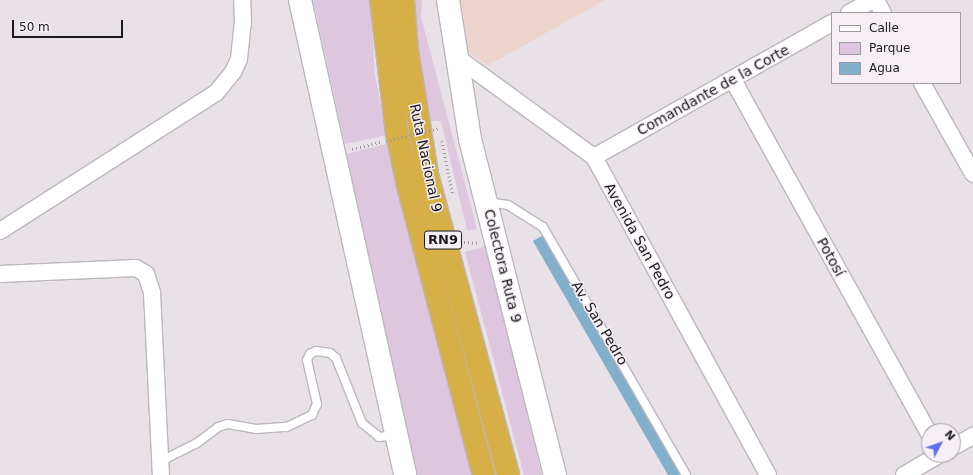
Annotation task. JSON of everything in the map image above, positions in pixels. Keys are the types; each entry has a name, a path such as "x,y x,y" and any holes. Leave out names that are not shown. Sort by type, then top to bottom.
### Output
{"highway":[{"name":"Ruta Nacional 9","path":"380,0 395,119 408,186 484,475"},
{"name":"Ruta Nacional 9","path":"403,0 407,50 427,174 508,475"}],"street":[{"path":"0,232 216,93 233,72 239,59 243,29 242,0"},
{"path":"300,0 405,475"},
{"name":"Colectora Ruta 9","path":"448,0 455,56 470,139 555,475"},
{"path":"851,12 872,0"},
{"path":"876,0 882,12"},
{"name":"Comandante de la Corte","path":"594,157 831,24"},
{"name":"Avenida San Pedro","path":"455,56 594,157 768,475"},
{"name":"Potosí","path":"733,80 923,423"},
{"path":"923,84 973,174"},
{"path":"0,274 136,268 146,274 152,293 161,468"},
{"path":"961,443 973,436"},
{"path":"904,475 924,463"}],"lane":[{"name":"Av. San Pedro","path":"486,202 508,204 543,227 686,475"},
{"path":"161,468 218,427 228,424 256,429 287,427 312,415 317,404 307,360 310,354 316,351 330,353 336,358 356,412 366,427 379,437 396,435"}],"path":[{"path":"349,150 439,128 453,196"},
{"path":"461,234 463,242"}],"shaded area":[{"path":"460,0 605,0 487,66 460,45"}],"green space":[{"path":"313,0 370,0 375,76 387,135 345,144"},
{"path":"412,0 422,0 421,17 477,229 467,230 441,121 428,121 420,77"},
{"path":"390,143 421,282 474,475 414,475 346,154"},
{"path":"486,246 542,475 524,475 465,252"}],"water":[{"path":"545,234 684,475 668,475 533,241"}]}
